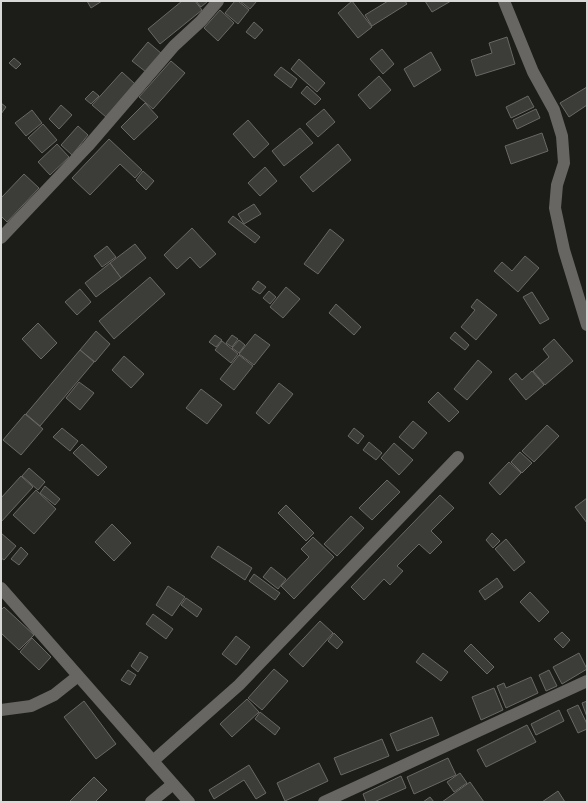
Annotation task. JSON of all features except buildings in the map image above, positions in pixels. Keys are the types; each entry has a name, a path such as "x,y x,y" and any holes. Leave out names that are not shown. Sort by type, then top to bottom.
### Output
{"street":[{"path":"1,238 88,146 174,46 201,21 218,1"},
{"path":"504,1 533,72 554,110 562,136 564,163 557,185 555,208 564,250 587,325"},
{"path":"153,761 244,680 458,457"},
{"path":"1,588 189,802"},
{"path":"1,710 30,706 54,695 78,676"},
{"path":"324,802 587,681"},
{"path":"152,802 173,784"}]}
